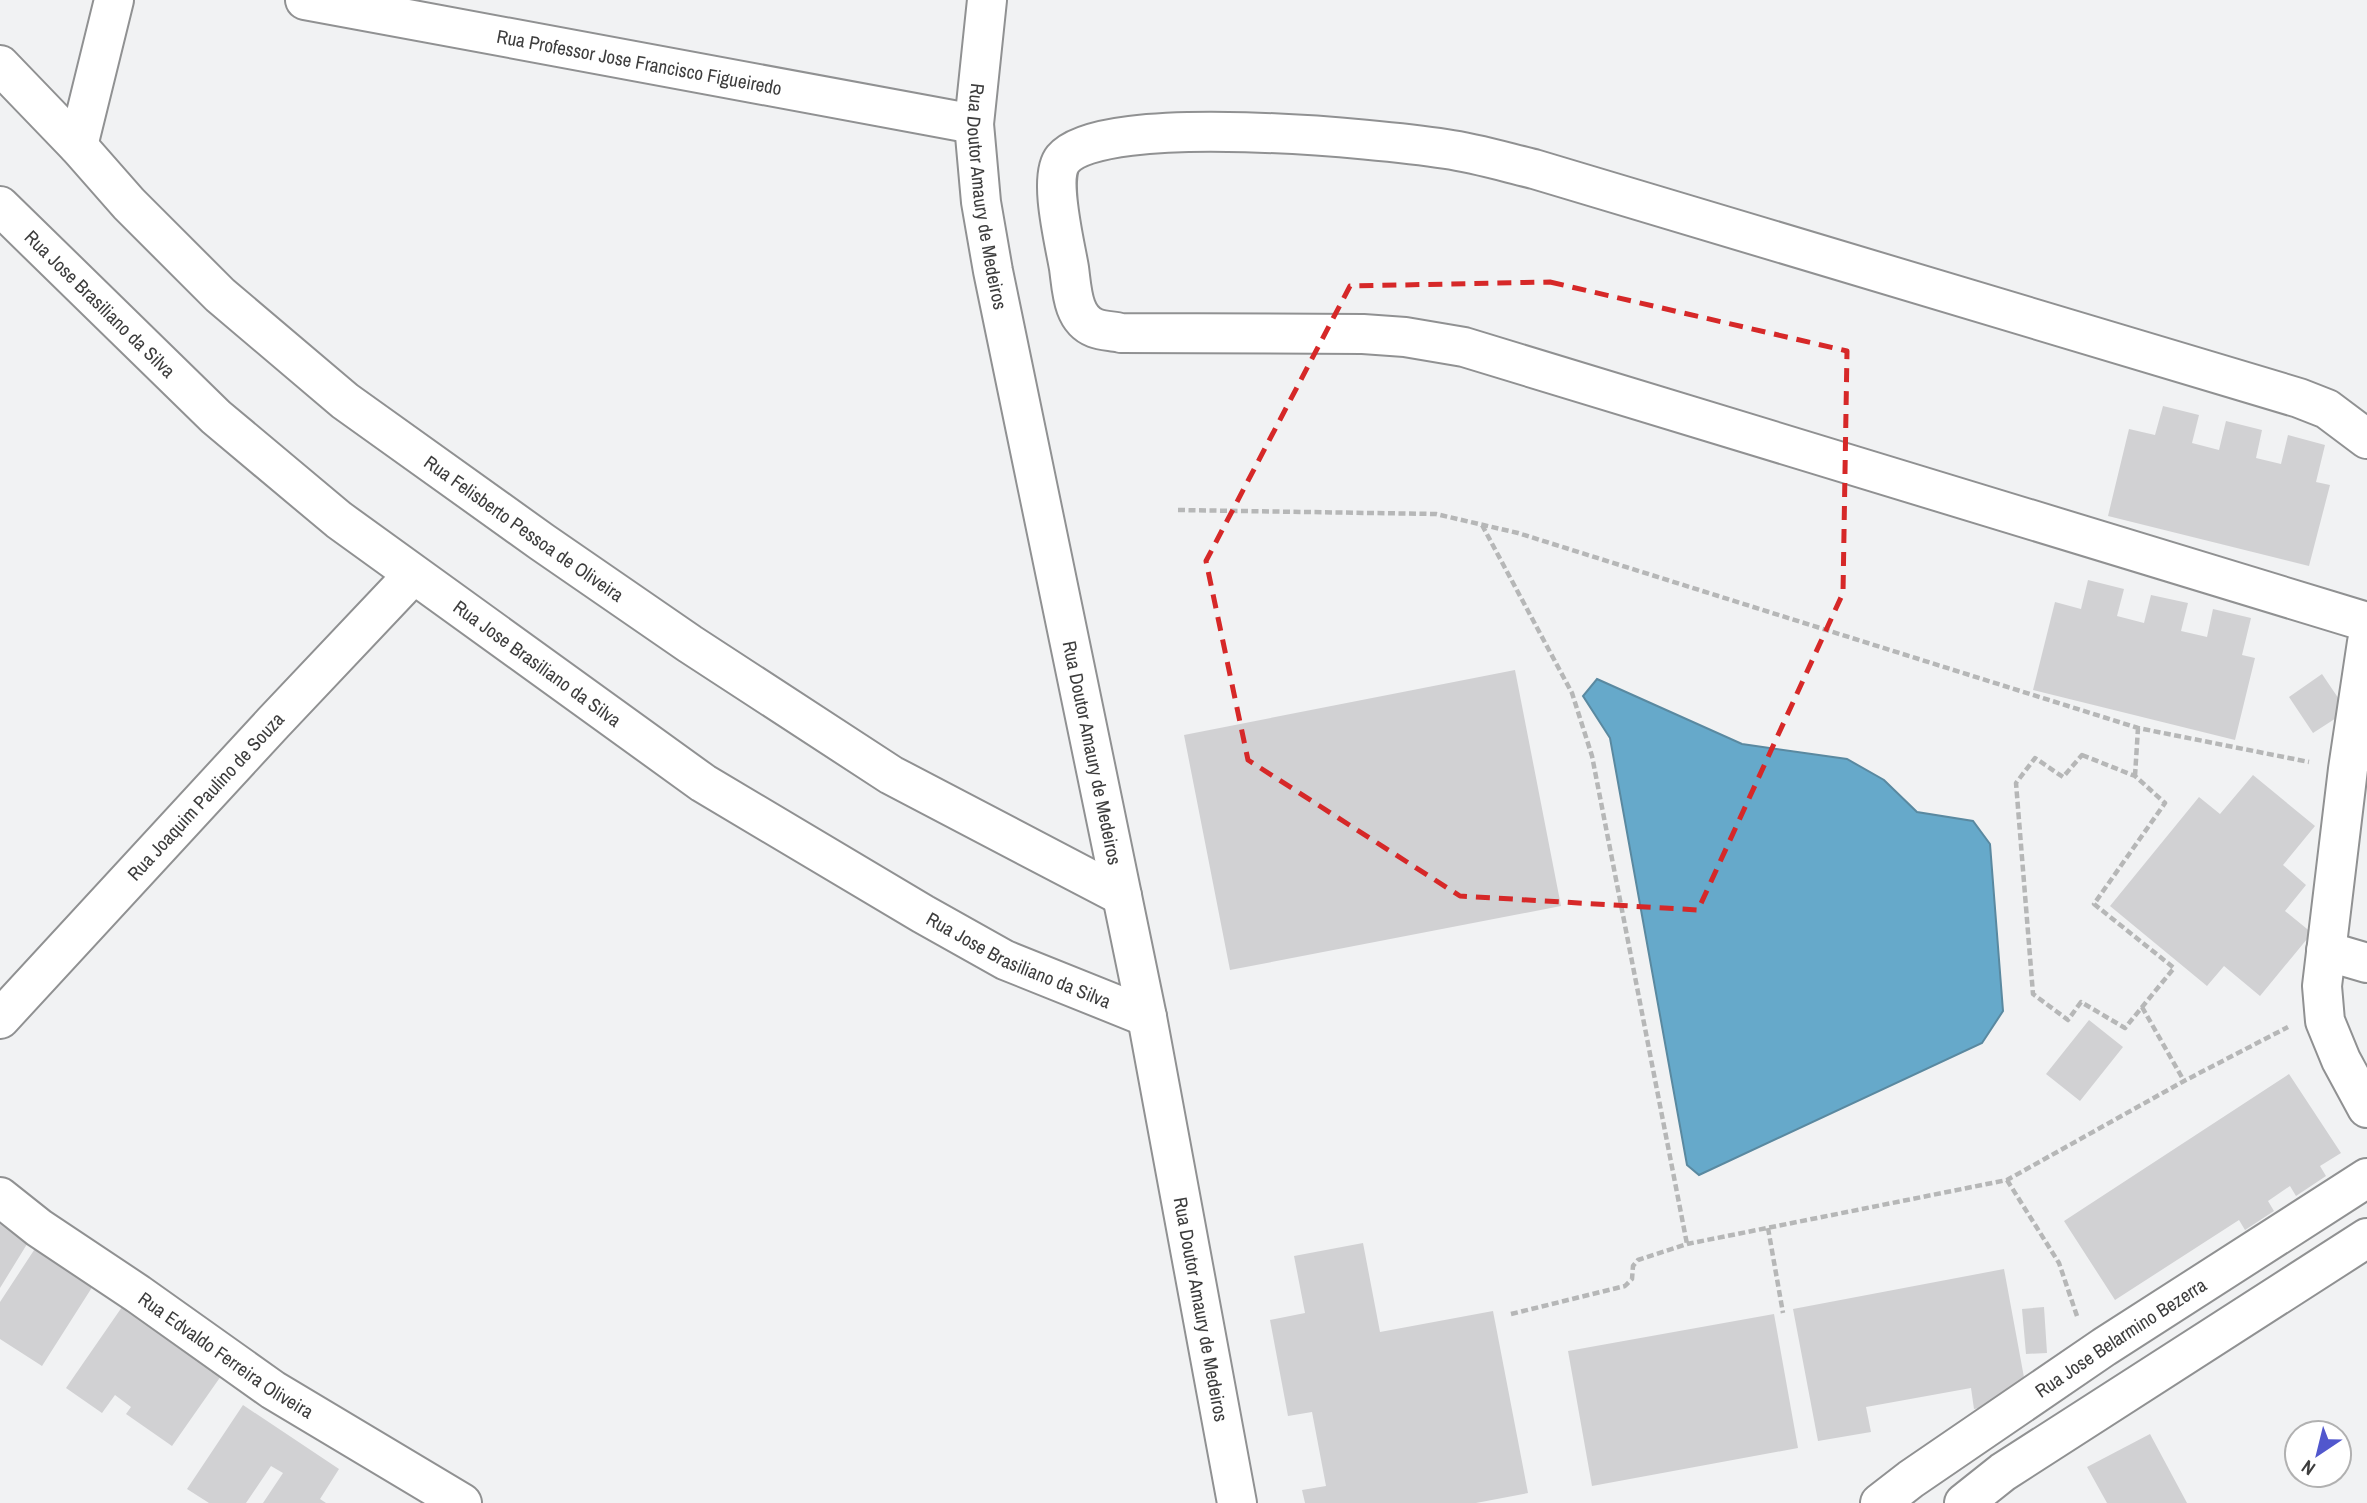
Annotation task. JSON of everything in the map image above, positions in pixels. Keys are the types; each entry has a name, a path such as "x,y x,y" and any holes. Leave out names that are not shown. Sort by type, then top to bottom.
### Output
{"street":[{"path":"78,146 114,0"},
{"name":"Rua Professor Jose Francisco Figueiredo","path":"305,0 974,124"},
{"name":"Rua Doutor Amaury de Medeiros","path":"987,0 974,124 981,202 1147,1017 1237,1503"},
{"name":"Rua Felisberto Pessoa de Oliveira","path":"0,65 129,204 220,295 345,401 690,644 891,775 1122,896"},
{"path":"2367,439 2327,409 2299,398 1534,169 1448,149 1300,133 1141,134 1104,140 1078,148 1063,158 1056,173 1074,301 1080,318 1095,328 1121,332 1363,334 1405,337 1464,347 2367,622"},
{"name":"Rua Jose Brasiliano da Silva","path":"0,206 216,417 340,520 703,783 923,914 1006,960 1147,1017"},
{"name":"Rua Joaquim Paulino de Souza","path":"0,1019 413,575"},
{"path":"2367,642 2348,769 2322,986 2325,1021 2341,1060 2367,1108"},
{"path":"2326,951 2367,963"},
{"name":"Rua Jose Belarmino Bezerra","path":"1880,1503 2104,1347 2367,1178"},
{"name":"Rua Edvaldo Ferreira Oliveira","path":"0,1197 39,1228 273,1390 462,1503"},
{"path":"1964,1503 2003,1472 2367,1238"}],"path":[{"path":"1178,510 1436,514 1518,533 2138,728 2348,769"},
{"path":"1481,524 1572,693 1592,756 1687,1244"},
{"path":"2135,776 2138,728"},
{"path":"2082,755 2135,776 2165,803 2094,904 2174,968 2125,1028 2081,1002 2068,1020 2034,994 2016,783 2035,758 2063,777 2082,755"},
{"path":"2142,1007 2184,1081"},
{"path":"1511,1314 1625,1286 1632,1279 1633,1266 1638,1259 1687,1244 2007,1180 2184,1081 2299,1021"},
{"path":"2007,1180 2059,1263 2081,1328"},
{"path":"1768,1228 1783,1312"}],"highlighted area":[{"path":"1550,282 1847,351 1843,593 1698,910 1460,896 1248,760 1206,561 1350,286"}],"water":[{"path":"1597,679 1742,744 1847,759 1884,780 1917,812 1973,821 1990,844 2003,1011 1982,1043 1699,1175 1687,1165 1610,738 1583,696"}],"building":[{"path":"2163,406 2199,415 2192,443 2219,450 2226,421 2262,430 2256,458 2281,464 2288,435 2325,445 2316,482 2330,485 2309,566 2108,516 2129,429 2155,435"},
{"path":"2088,580 2124,589 2117,616 2144,623 2151,595 2188,603 2181,631 2207,637 2213,609 2251,618 2242,655 2255,658 2235,740 2033,690 2055,602 2081,609"},
{"path":"1515,670 1561,906 1230,970 1184,735"},
{"path":"2322,674 2347,711 2313,733 2289,697"},
{"path":"2253,775 2315,826 2283,865 2306,885 2285,911 2312,933 2260,996 2224,966 2207,986 2110,906 2199,797 2220,814"},
{"path":"2089,1020 2123,1047 2080,1101 2046,1074"},
{"path":"2289,1074 2341,1153 2320,1166 2326,1176 2296,1196 2290,1186 2268,1201 2274,1211 2245,1230 2239,1220 2115,1300 2064,1221"},
{"path":"0,1216 32,1236 0,1288"},
{"path":"40,1241 98,1278 42,1366 0,1339 0,1302"},
{"path":"1363,1243 1380,1332 1493,1311 1528,1493 1476,1503 1305,1503 1302,1490 1326,1486 1312,1412 1288,1416 1270,1320 1305,1313 1294,1256"},
{"path":"2004,1269 2028,1399 1974,1409 1971,1388 1866,1407 1871,1432 1818,1441 1793,1309"},
{"path":"122,1307 221,1376 172,1446 126,1414 131,1407 115,1395 102,1413 66,1388"},
{"path":"2044,1307 2047,1353 2026,1354 2022,1309"},
{"path":"1774,1314 1798,1448 1592,1486 1568,1351"},
{"path":"243,1405 339,1469 320,1499 326,1503 263,1503 283,1473 271,1466 246,1503 209,1503 187,1489"},
{"path":"2150,1434 2187,1503 2107,1503 2087,1467"}]}
